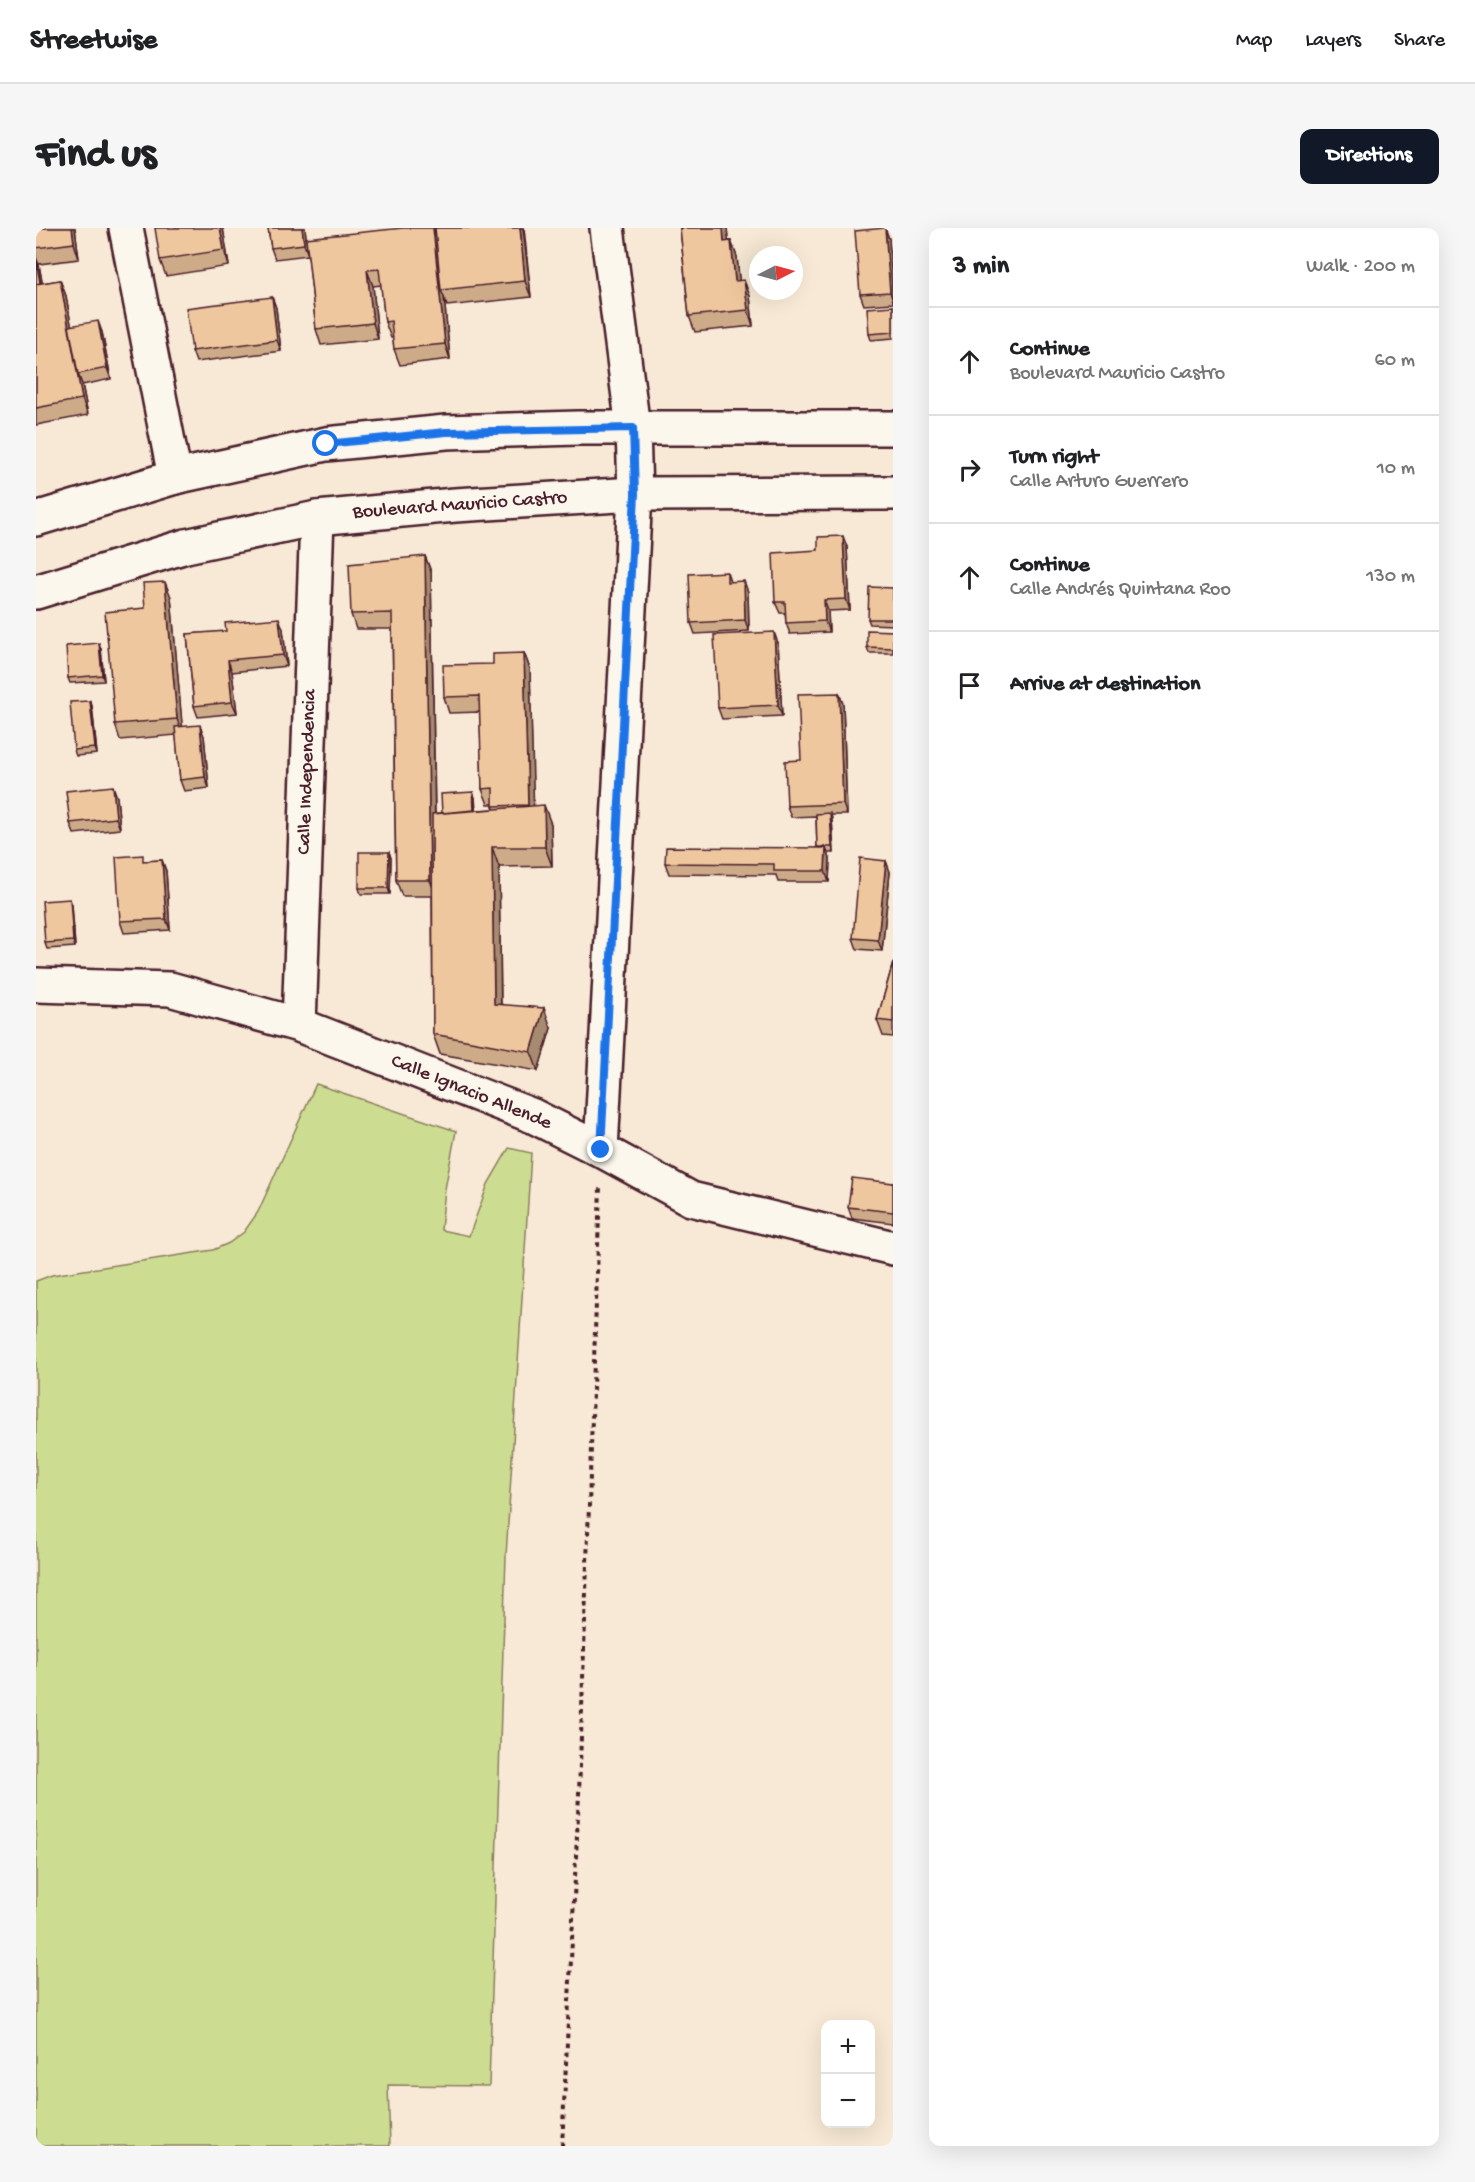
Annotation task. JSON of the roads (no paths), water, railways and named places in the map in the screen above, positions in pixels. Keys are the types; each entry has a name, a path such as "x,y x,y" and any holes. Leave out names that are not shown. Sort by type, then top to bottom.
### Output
{"street":[{"path":"126,228 175,477"},
{"path":"601,1150 635,494 633,428 607,228"},
{"path":"36,519 175,477 326,444 446,432 633,428 893,428"},
{"name":"Boulevard Mauricio Castro","path":"36,592 186,546 317,518 455,505 635,494 893,493"},
{"name":"Calle Independencia","path":"299,1025 317,518"},
{"name":"Calle Ignacio Allende","path":"36,985 170,989 299,1025 533,1116 691,1198 893,1248"}]}
